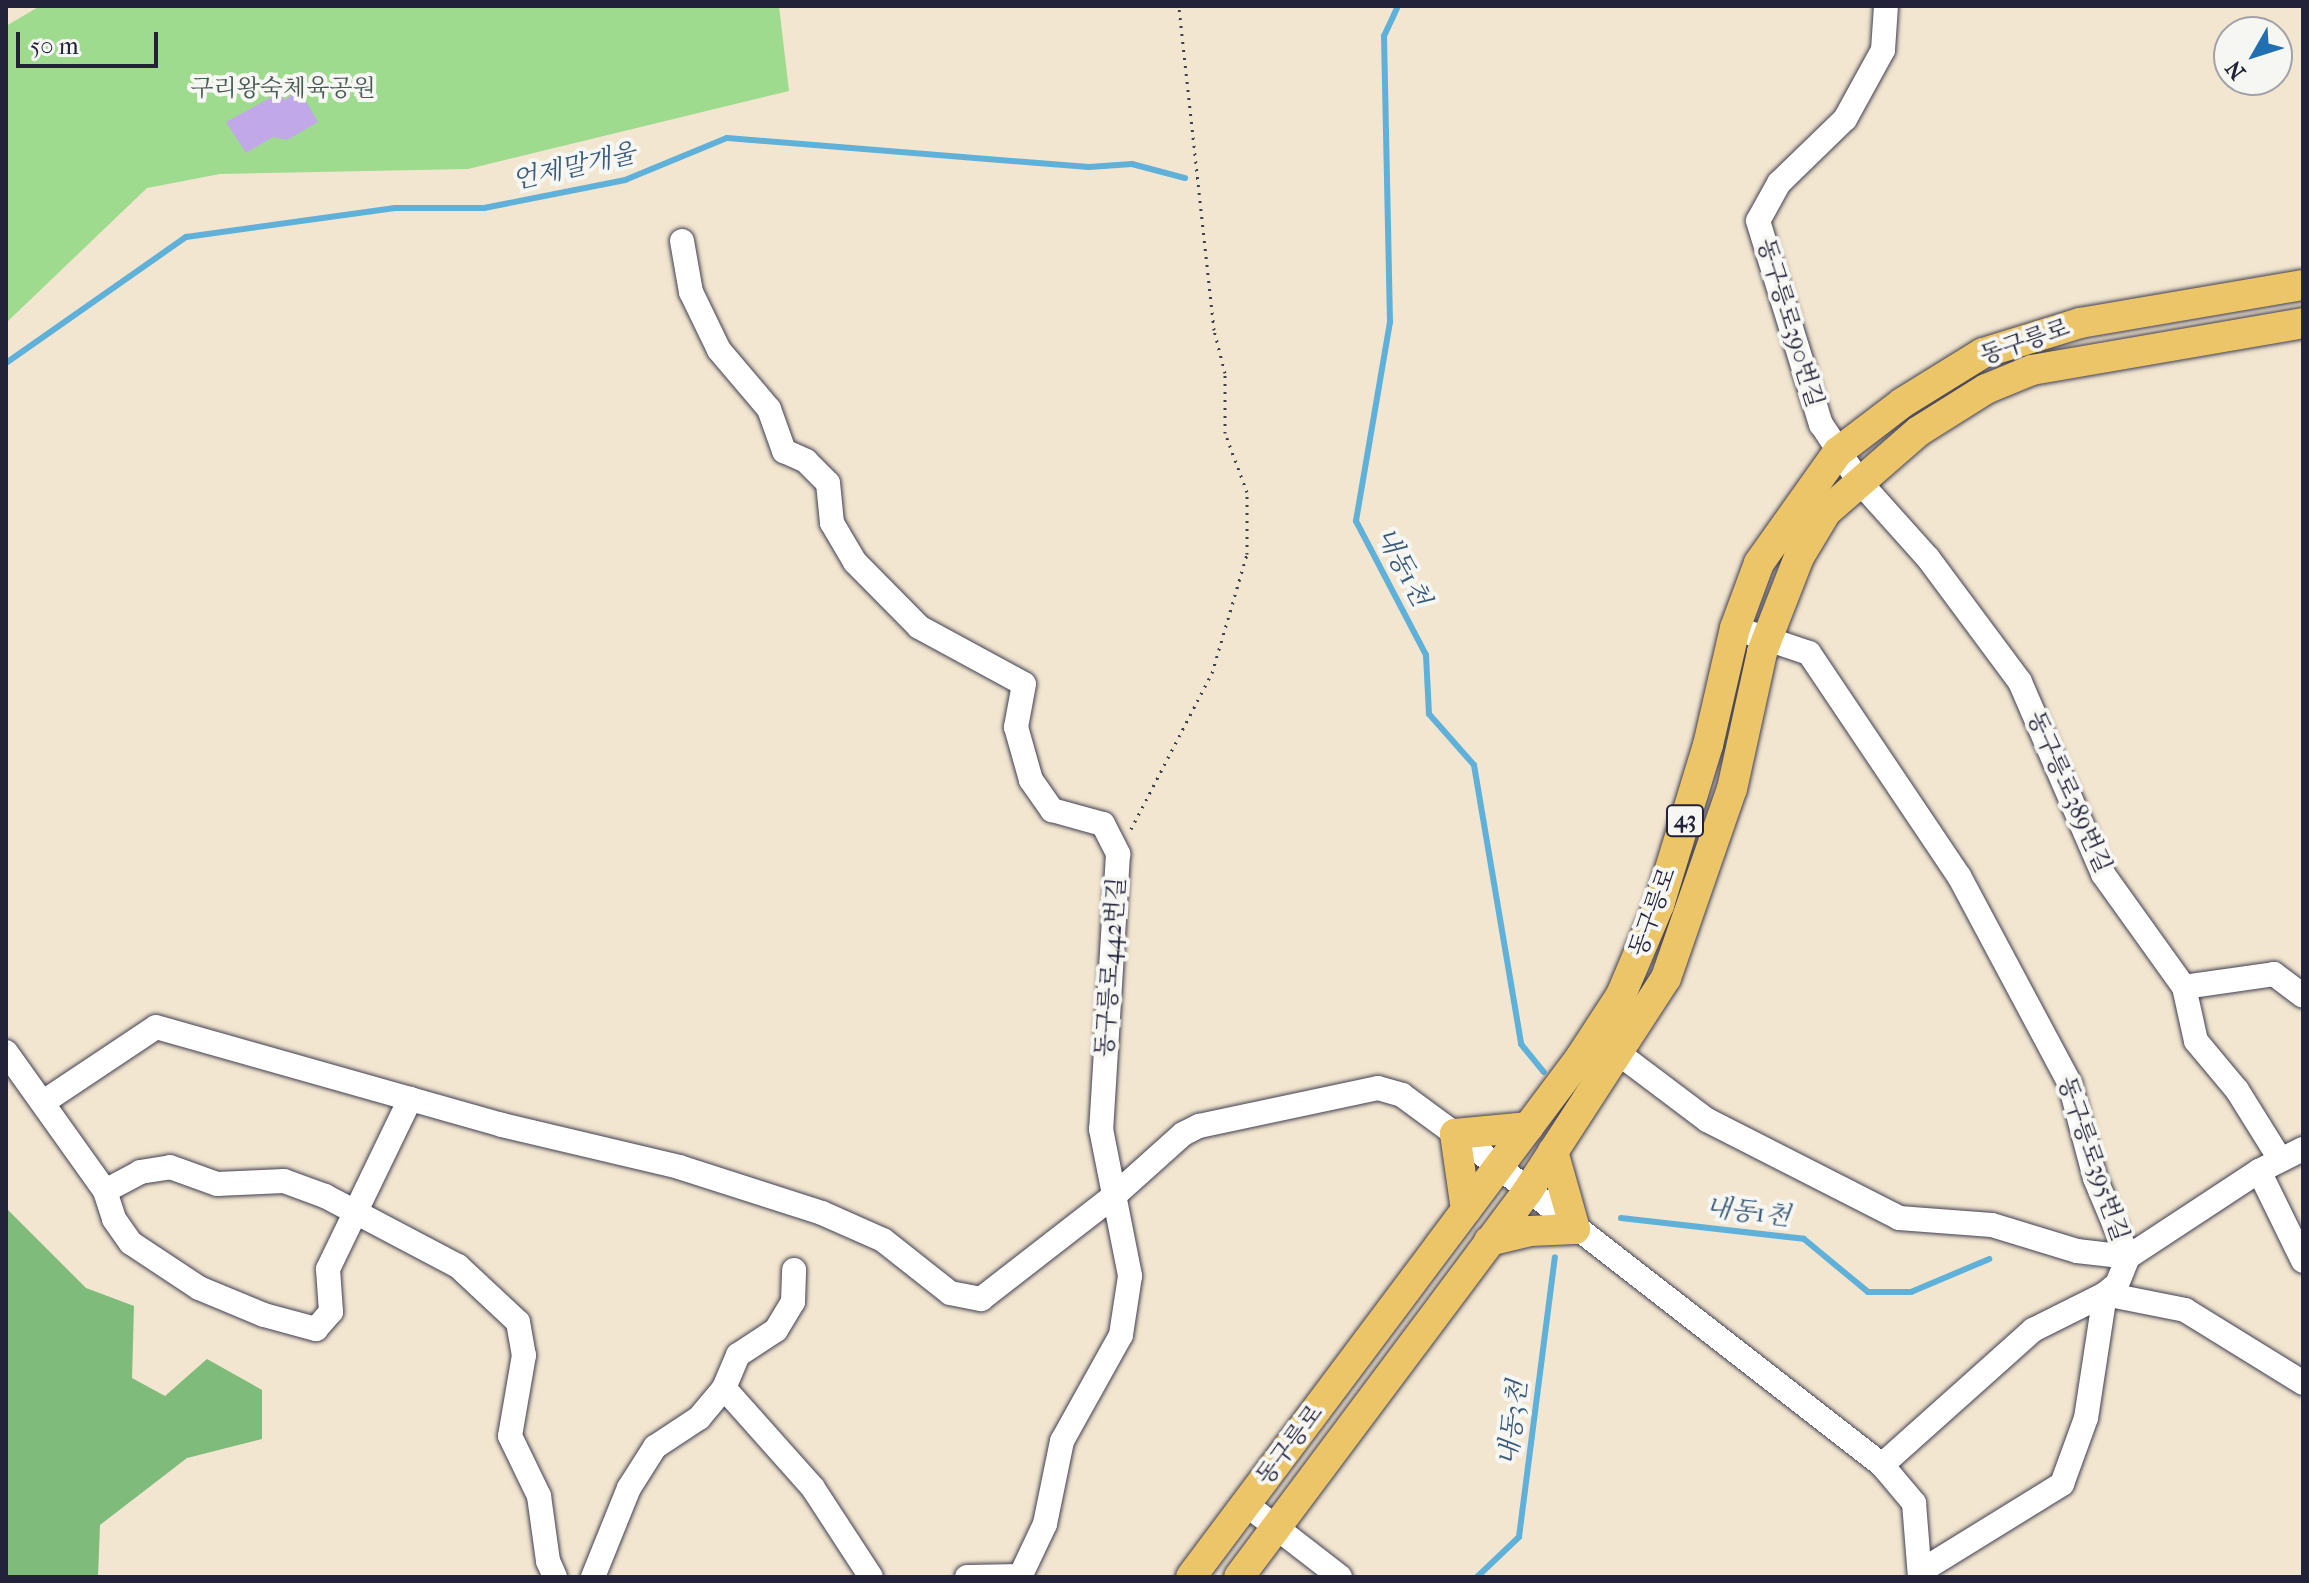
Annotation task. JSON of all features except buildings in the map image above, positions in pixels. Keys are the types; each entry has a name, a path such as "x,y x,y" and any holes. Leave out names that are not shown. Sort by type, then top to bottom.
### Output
{"main road":[{"name":"동구릉로","path":"1191,1577 1529,1127 1621,995 1659,905 1708,745 1735,628 1759,563 1838,452 1902,403 1983,353 2080,323 2303,285"},
{"name":"동구릉로","path":"1239,1577 1527,1192 1666,978 1690,918 1732,789 1767,639 1799,557 1826,512 1858,480 1919,431 1986,389 2032,370 2303,323"},
{"path":"1466,1210 1455,1134 1529,1127"},
{"path":"1489,1241 1530,1231 1575,1229 1553,1151"}],"street":[{"name":"동구릉로390번길","path":"1858,480 1821,424 1758,221 1779,183 1845,119 1883,50 1886,6"},
{"name":"동구릉로442번길","path":"682,241 691,292 719,350 769,409 784,451 806,461 828,483 832,523 855,562 919,627 1024,684 1016,727 1031,780 1052,810 1103,824 1118,854 1101,1129 1130,1276 1121,1335 1062,1441 1045,1524 1020,1576"},
{"name":"동구릉로389번길","path":"1858,480 1928,558 2020,682 2103,874 2184,987 2196,1041 2237,1090 2269,1165 2303,1261"},
{"name":"동구릉로395번길","path":"1735,628 1809,653 1959,876 2070,1084 2095,1178 2128,1257 2117,1284 2105,1294 2086,1418 2062,1484 1921,1574"},
{"path":"2184,987 2274,974 2303,996"},
{"path":"45,1101 156,1027 410,1099 679,1167 822,1213 883,1240 965,1299 993,1292 1199,1126 1378,1088 1402,1095 1499,1166 1527,1192 1882,1465 1914,1503 1921,1574"},
{"path":"6,1052 45,1101 105,1191 114,1219 131,1243 199,1288 264,1315 316,1329 331,1312 328,1269 410,1099"},
{"path":"1618,1053 1707,1120 1899,1218 1992,1225 2077,1251 2128,1257 2269,1165 2303,1149"},
{"path":"105,1191 140,1172 170,1167 217,1184 284,1181 354,1211 458,1266 518,1322 524,1355 510,1436 539,1496 548,1561 555,1577"},
{"path":"593,1577 629,1488 655,1447 699,1418 724,1388 738,1355 782,1321 793,1302 794,1270"},
{"path":"1882,1465 2033,1330 2105,1294 2185,1310 2303,1383"},
{"path":"724,1388 813,1488 871,1577"},
{"path":"1246,1504 1340,1577"},
{"path":"967,1577 1020,1576"}],"path":[{"path":"1118,854 1212,673 1247,554 1247,492 1225,433 1225,373 1214,330 1179,6"}],"green space":[{"name":"구리왕숙체육공원","path":"40,6 779,6 789,91 468,169 220,174 147,188 6,323 6,26"},
{"path":"6,1208 86,1288 134,1306 132,1378 165,1396 207,1359 262,1390 262,1439 187,1458 100,1525 98,1577 6,1577"}],"waterway":[{"name":"내동1천","path":"1398,6 1384,36 1390,322 1356,521 1426,655 1429,714 1474,765 1521,1044 1544,1072"},
{"name":"언제말개울","path":"6,363 186,237 395,208 484,208 625,180 727,138 1089,167 1132,164 1185,178"},
{"name":"내동1천","path":"1621,1218 1804,1239 1868,1292 1911,1292 1989,1259"},
{"name":"내동3천","path":"1477,1577 1519,1537 1555,1257"}]}
